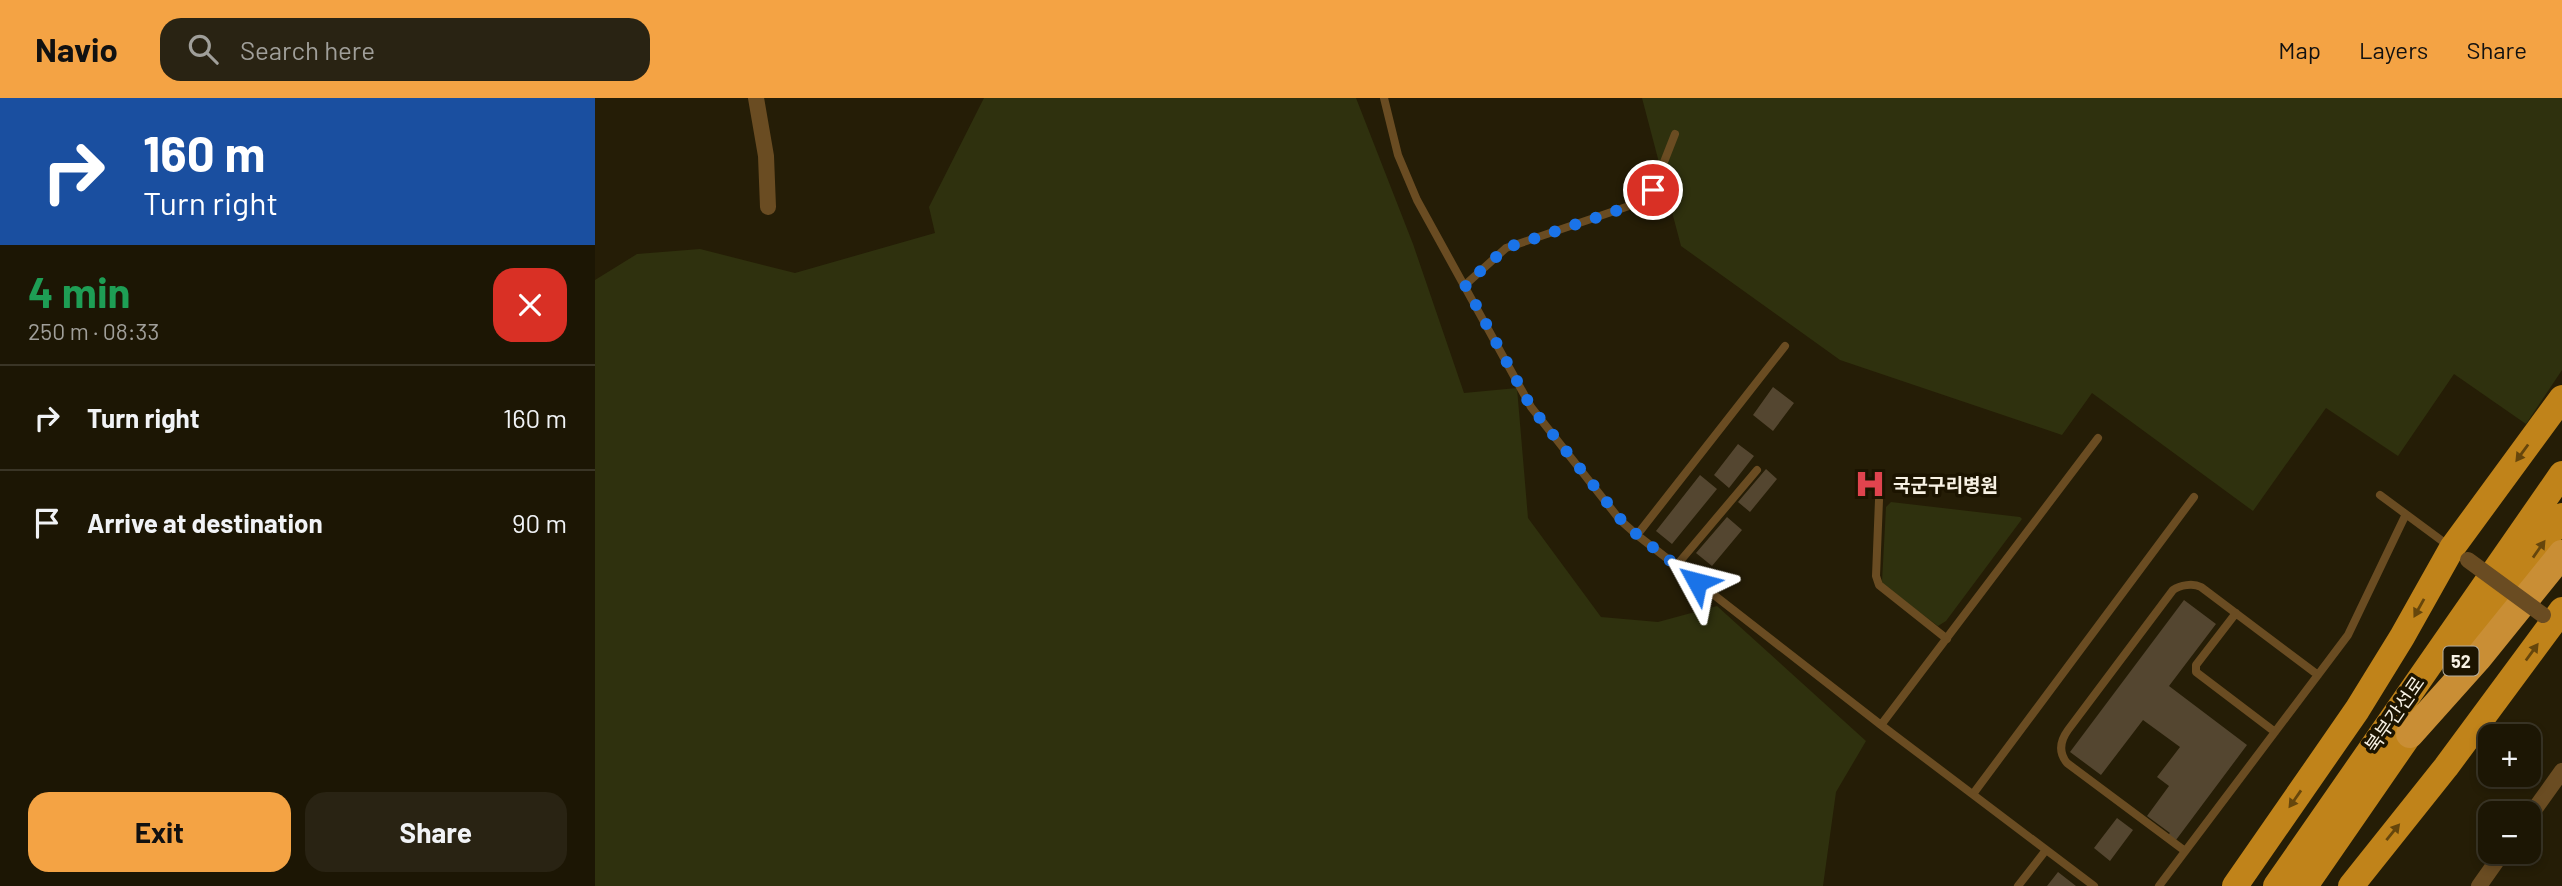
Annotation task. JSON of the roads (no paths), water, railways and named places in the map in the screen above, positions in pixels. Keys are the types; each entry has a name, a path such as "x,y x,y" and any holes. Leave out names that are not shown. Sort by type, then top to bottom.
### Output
{"highway":[{"path":"2235,886 2363,701 2402,637 2562,398"},
{"name":"북부간선로","path":"2276,886 2562,474"},
{"name":"북부간선로","path":"2305,886 2562,516"},
{"path":"2410,734 2478,658 2562,554"},
{"path":"2351,886 2454,757 2555,619"}],"street":[{"path":"756,98 766,156 768,207"},
{"path":"2460,554 2555,619"},
{"path":"2540,801 2562,771"},
{"path":"2479,886 2495,864"}],"lane":[{"path":"1384,98 1398,155 1417,200 1531,407 1620,520 1881,725 2094,886"},
{"path":"1465,285 1506,248 1629,206 1647,197 1653,190 1675,134"},
{"path":"1637,535 1785,346"},
{"path":"1881,725 2098,438"},
{"path":"1676,566 1757,470"},
{"path":"2380,495 2460,554"},
{"path":"1973,794 2195,497"},
{"path":"1879,500 1876,581 1881,588 1947,639"},
{"path":"2159,886 2355,623 2406,514"},
{"path":"2185,851 2067,763 2062,757 2060,747 2068,730 2175,588 2198,585 2318,675"},
{"path":"2236,613 2196,665 2196,672 2275,732"},
{"path":"2018,886 2046,850"}],"place":[{"name":"국군구리병원","path":"1870,484"}]}
